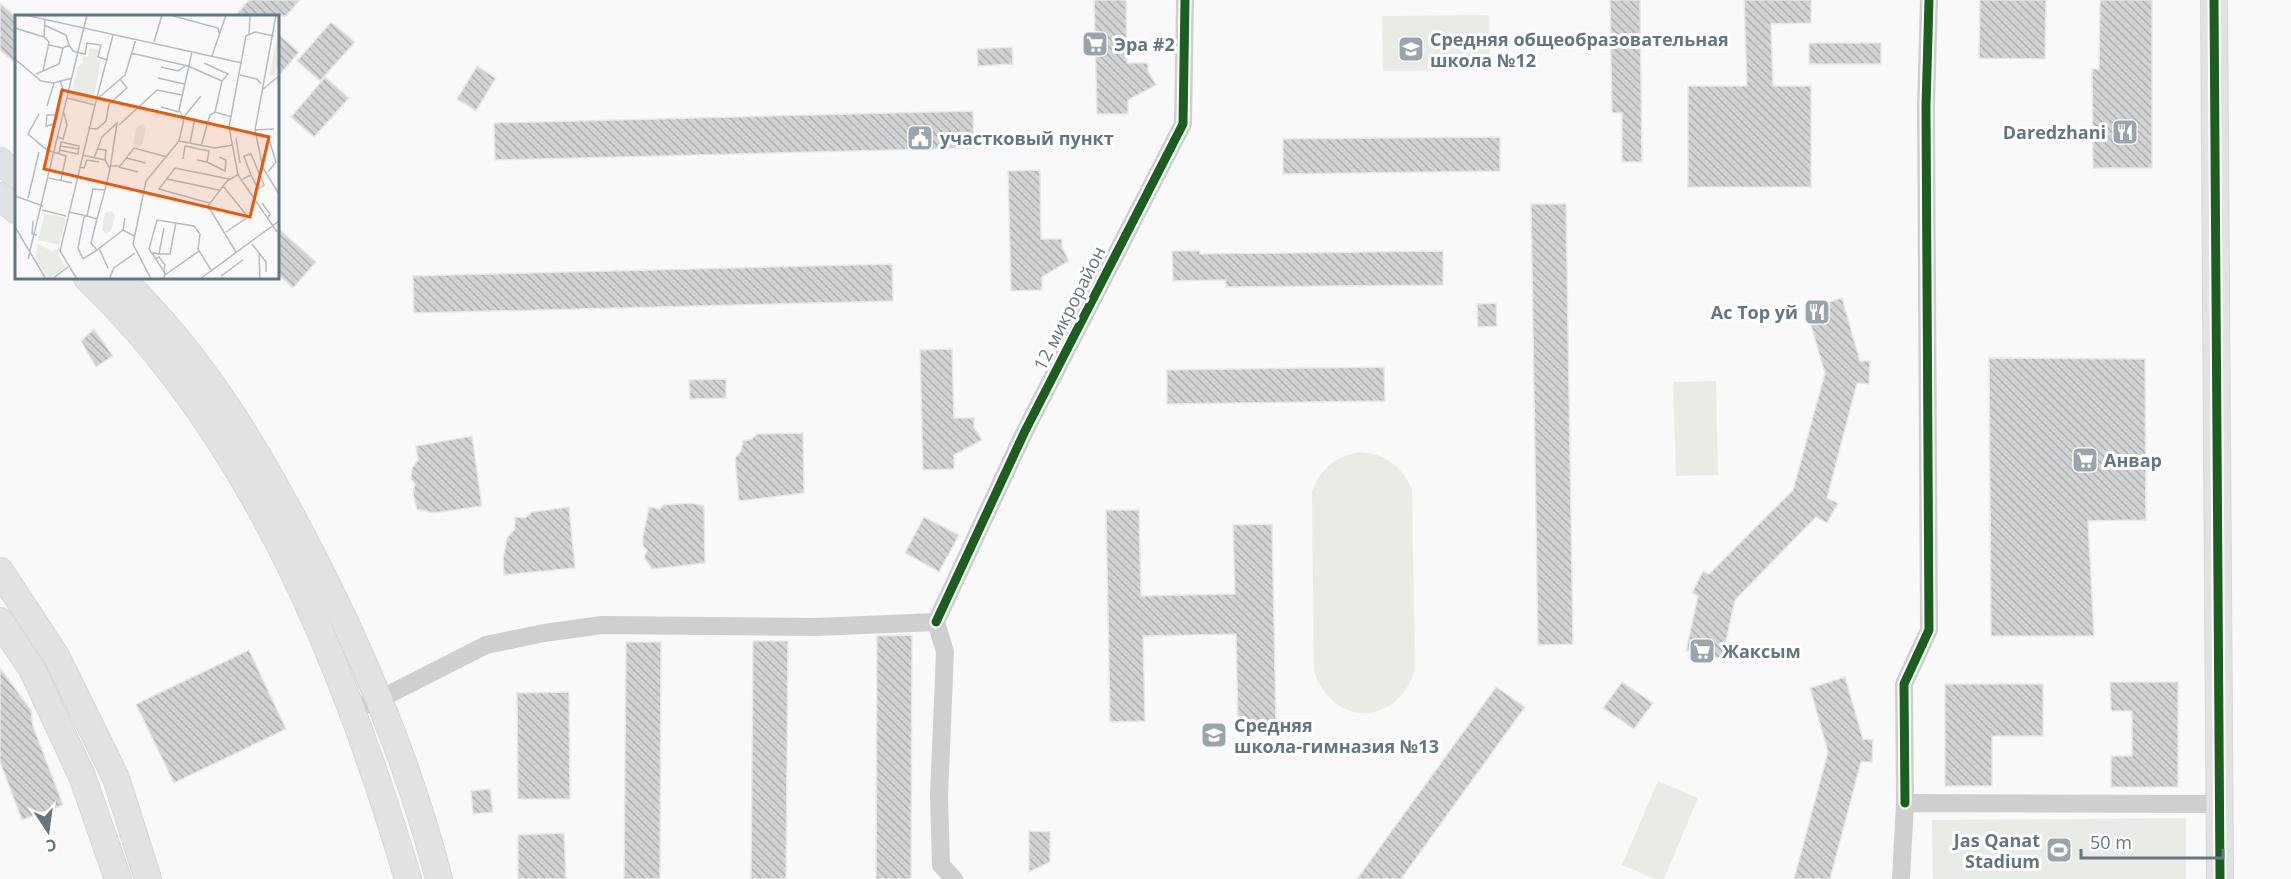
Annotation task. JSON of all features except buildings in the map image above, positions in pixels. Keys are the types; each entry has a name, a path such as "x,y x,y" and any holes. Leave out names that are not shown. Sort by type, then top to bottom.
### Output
{"main road":[{"path":"2214,0 2220,879"},
{"path":"0,161 15,174"},
{"path":"0,196 15,209"},
{"path":"88,279 115,304 173,374 210,425 264,517 302,591 352,710 408,879"},
{"path":"122,279 150,307 231,410 275,483 341,610 380,699 414,790 439,879"},
{"path":"0,571 56,656 116,778 148,879"},
{"path":"0,621 32,669 82,776 118,879"}],"street":[{"name":"12 микрорайон","path":"936,622 1025,430 1183,124 1185,0"},
{"path":"1889,879 1902,870 1905,803 1904,684 1929,630 1926,113 1929,0"},
{"path":"352,710 380,699 486,645 543,633 602,626 850,626 936,622 945,652 939,796 941,865 954,879"},
{"path":"1905,803 2220,804"}],"shaded area":[{"path":"1489,15 1490,70 1383,71 1382,16"},
{"path":"1716,381 1718,475 1676,476 1673,382"},
{"path":"1361,452 1378,456 1392,463 1403,474 1412,489 1415,670 1406,688 1394,702 1380,710 1365,713 1350,711 1336,703 1323,690 1314,672 1312,491 1320,475 1331,464 1344,456"},
{"path":"1658,781 1698,798 1664,879 1656,879 1622,865"},
{"name":"Jas Qanat Stadium","path":"2186,818 2186,879 1933,879 1932,820"}],"cycle path":[{"path":"936,622 1025,431 1183,124 1185,0"},
{"path":"1905,803 1904,684 1929,630 1926,106 1929,0"},
{"path":"2214,0 2220,879"}],"place":[{"name":"Эра #2","path":"1095,44"},
{"name":"Средняя общеобразовательная школа №12","path":"1411,49"},
{"name":"Daredzhani","path":"2125,132"},
{"name":"участковый пункт","path":"920,138"},
{"name":"Ас Тор уй","path":"1817,312"},
{"name":"Анвар","path":"2085,460"},
{"name":"Жаксым","path":"1702,651"},
{"name":"Средняя школа-гимназия №13","path":"1214,735"},
{"name":"Jas Qanat Stadium","path":"2059,850"}]}
